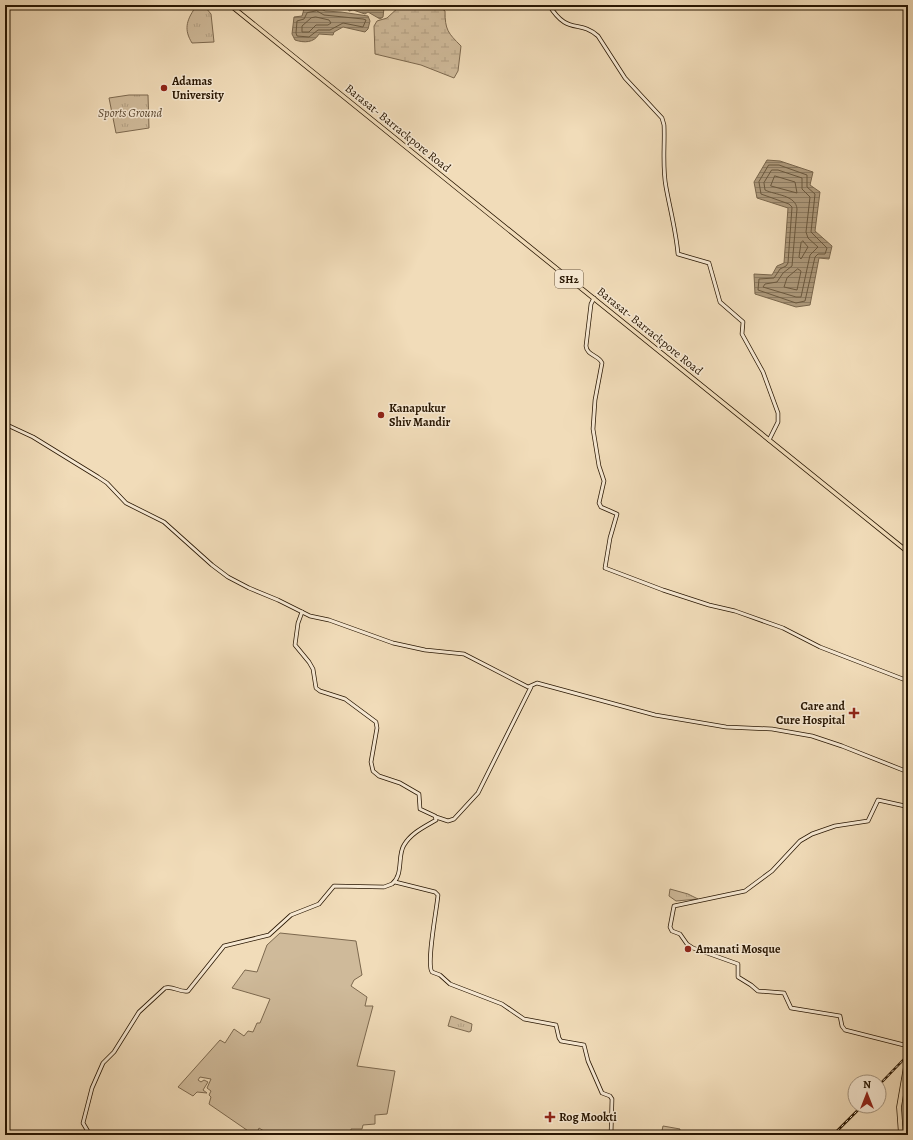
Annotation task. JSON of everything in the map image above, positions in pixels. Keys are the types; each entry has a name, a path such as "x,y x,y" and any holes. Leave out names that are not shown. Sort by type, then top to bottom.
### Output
{"highway":[{"path":"901,1135 899,1120 900,1097 908,1055"}],"main road":[{"name":"Barasat- Barrackpore Road","path":"230,5 908,552"}],"street":[{"path":"549,5 559,20 570,26 592,30 598,36 625,78 662,118 664,125 664,166 666,187 678,254 709,263 720,302 744,323 742,334 763,372 778,413 778,422 769,440"},
{"path":"594,298 591,304 586,350 600,359 602,363 595,400 593,429 599,466 604,481 599,503 601,507 613,510 617,514 610,538 605,568 663,590 709,605 735,611 783,628 820,647 908,681"},
{"path":"5,424 33,437 98,477 107,483 130,505 164,522 212,565 228,577 313,617 330,620 407,647 464,654 521,684 531,687"},
{"path":"302,612 298,623 295,645 310,662 313,669 316,688 320,691 345,699 376,722 377,728 371,762 373,771 379,776 400,783 418,793 420,795 420,810 448,821 454,819 478,793 531,687 537,683 661,716 718,726 772,729 812,736 908,772"},
{"path":"908,801 905,806 878,800 868,821 835,826 806,837 795,844 772,871 745,891 674,906 670,927 672,931 680,934 689,946 738,964 738,977 758,991 784,993 791,1008 840,1016 842,1026 845,1030 908,1046"},
{"path":"395,882 401,865 404,845 415,832 435,821 436,817"},
{"path":"90,1135 83,1122 92,1088 101,1066 114,1052 139,1012 164,988 168,987 182,992 188,991 224,946 269,935 291,915 319,904 334,886 384,887 395,882 435,892 438,895 432,931 430,967 432,972 440,975 450,984 502,1004 524,1019 556,1025 558,1038 561,1041 584,1045 588,1061 602,1093 610,1096 612,1099 611,1135"}],"green space":[{"path":"401,5 437,5 445,11 448,31 461,46 458,71 454,78 421,65 375,54 374,26 377,21 387,18"},
{"path":"195,8 206,8 211,14 214,42 192,43 189,38 187,30 188,21"},
{"name":"Sports Ground","path":"129,95 148,95 149,128 116,133 109,98"},
{"path":"670,889 688,894 698,899 676,901 669,896"},
{"path":"280,933 356,941 362,975 354,980 351,986 367,997 365,1006 373,1006 357,1066 395,1071 387,1114 375,1115 375,1124 363,1125 362,1129 351,1129 351,1135 266,1135 267,1133 259,1128 256,1135 254,1135 209,1104 211,1097 209,1095 211,1091 207,1088 211,1079 200,1077 198,1080 201,1082 204,1080 208,1082 203,1090 207,1093 197,1092 193,1096 178,1087 220,1040 225,1043 234,1029 244,1036 248,1031 253,1032 257,1023 260,1023 270,999 232,988 245,970 257,972 267,945"},
{"path":"451,1016 472,1024 471,1031 469,1032 448,1026"},
{"path":"663,1126 680,1129 679,1135 661,1135"}],"water":[{"path":"347,5 397,5 384,8 383,17 380,19 368,12 365,14 353,10 349,11"},
{"path":"318,7 325,11 368,16 370,21 368,29 365,32 343,27 334,32 333,35 319,34 312,41 302,42 295,40 292,34 294,17 302,16 304,9"},
{"path":"767,160 780,161 813,172 810,185 820,192 815,231 832,246 829,259 819,258 810,305 796,307 755,294 754,274 772,275 777,266 784,263 788,208 757,198 754,182"}],"railway":[{"path":"887,1077 908,1055"},
{"path":"833,1135 854,1114"}],"place":[{"name":"Adamas University","path":"164,88"},
{"name":"Kanapukur Shiv Mandir","path":"381,415"},
{"name":"Care and Cure Hospital","path":"854,713"},
{"name":"Amanati Mosque","path":"688,949"},
{"name":"Rog Mookti","path":"550,1117"}]}
